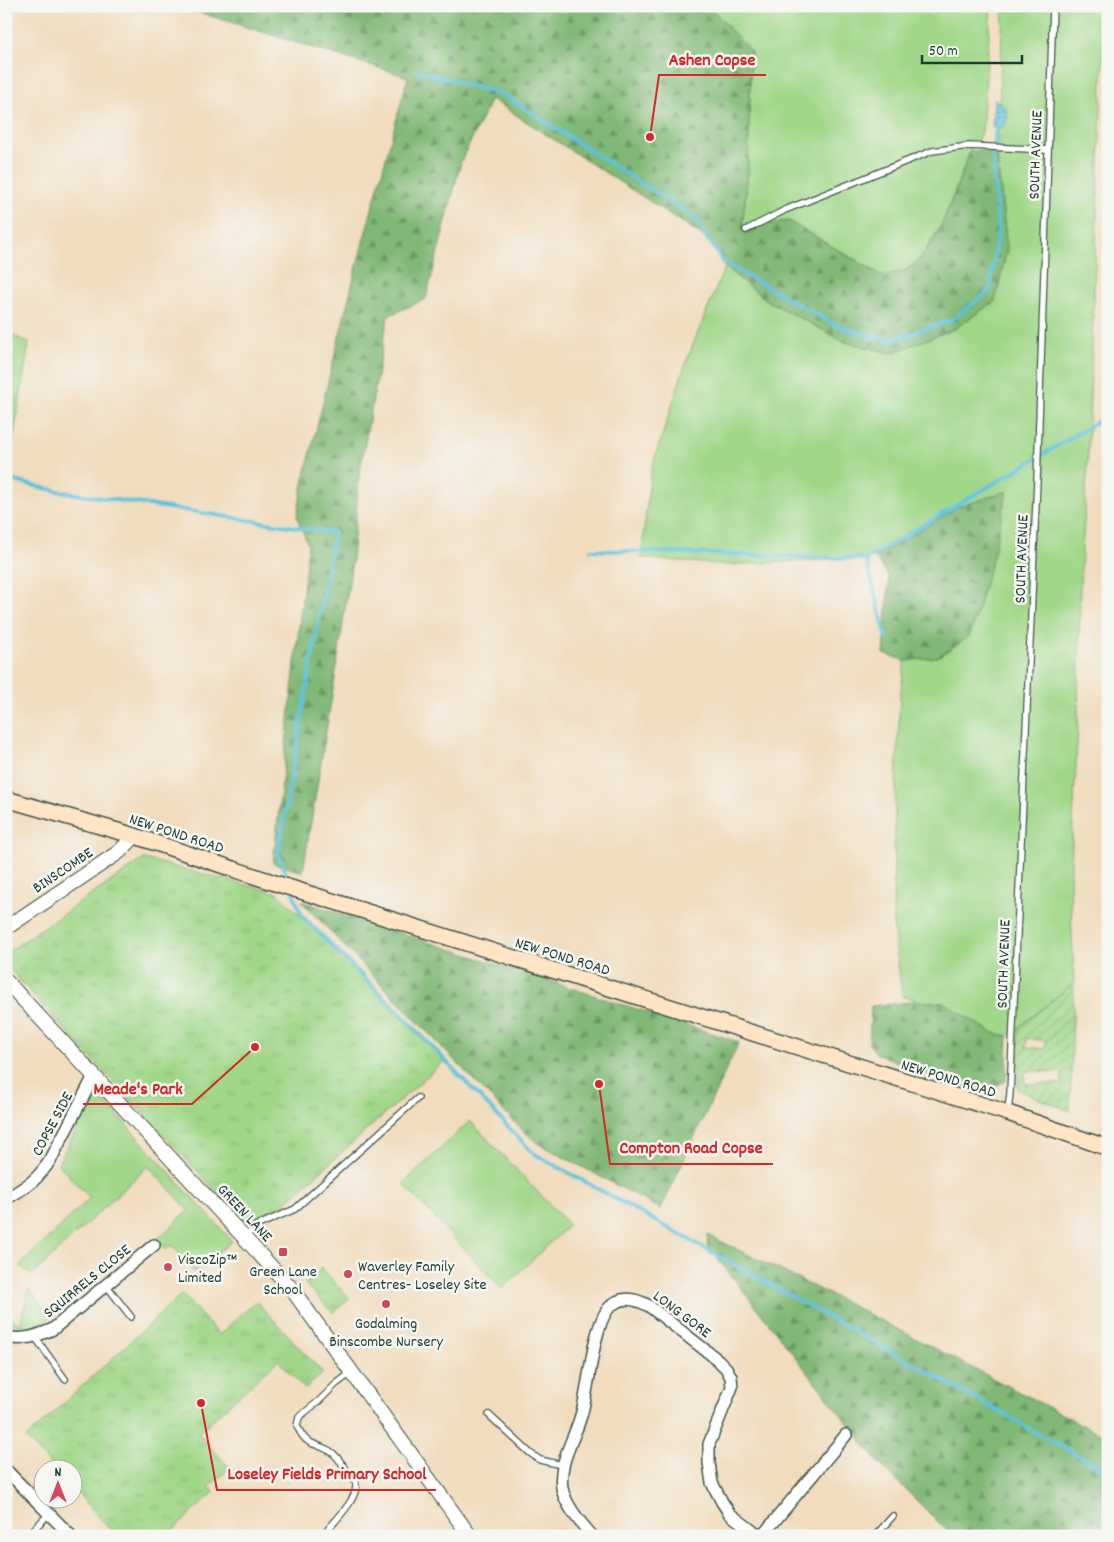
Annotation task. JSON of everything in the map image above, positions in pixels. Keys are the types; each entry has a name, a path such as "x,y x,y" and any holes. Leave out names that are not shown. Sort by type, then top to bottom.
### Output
{"main road":[{"name":"NEW POND ROAD","path":"6,799 135,836 275,883 1008,1113 1108,1148"}],"street":[{"name":"BINSCOMBE","path":"6,928 119,852 135,836"},
{"name":"GREEN LANE","path":"6,981 291,1288 470,1536"},
{"name":"COPSE SIDE","path":"6,1199 27,1187 43,1172 94,1076"},
{"name":"SQUIRRELS CLOSE","path":"6,1337 15,1339 35,1337 53,1329 154,1246"},
{"name":"LONG GORE","path":"592,1536 574,1514 562,1489 562,1465 583,1411 599,1327 607,1310 615,1302 626,1299 639,1300 649,1306 726,1368 731,1377 732,1387 709,1444 712,1483 730,1514 761,1536"},
{"path":"761,1536 846,1435"},
{"path":"6,1470 71,1536"}],"lane":[{"name":"SOUTH AVENUE","path":"1008,1113 1036,490 1053,6"},
{"path":"746,230 785,210 932,151 969,146 1048,150"},
{"path":"245,1237 256,1226 295,1209 418,1098"},
{"path":"107,1286 131,1317"},
{"path":"35,1337 65,1379"},
{"path":"322,1536 351,1502 356,1490 355,1481 334,1453 315,1446 302,1437 297,1426 299,1417 336,1384 353,1372"},
{"path":"489,1416 540,1460 562,1465"},
{"path":"27,1536 49,1514"},
{"path":"875,1536 894,1516"}],"green space":[{"path":"178,6 709,6 751,52 748,174 742,228 788,221 881,275 904,271 916,263 926,250 936,235 952,199 970,151 991,149 997,157 1007,249 995,301 954,329 892,353 845,342 768,301 725,267 719,255 702,235 491,99 461,162 426,299 388,316 359,477 352,562 303,872 273,863 308,545 297,517 303,483 360,253 408,77"},
{"path":"709,6 991,6 982,132 970,151 943,222 919,261 903,272 881,275 789,221 742,228 748,174 751,52"},
{"path":"1003,6 1105,6 1087,474 1080,582 1078,722 1070,883 1074,983 1008,1036 993,1033 944,1003 919,1001 902,996 893,923 895,808 900,696 905,661 938,657 970,636 994,552 1007,492 958,507 875,557 725,565 641,558 651,470 687,359 725,267 768,301 845,342 892,353 954,329 995,301 1007,249 997,157"},
{"path":"6,332 29,343 9,466 6,464"},
{"path":"1007,491 994,552 970,636 938,657 905,661 884,654 889,577 875,557 958,507"},
{"path":"144,859 278,893 444,1061 284,1204 246,1223 6,965 6,953"},
{"path":"301,901 739,1042 661,1209 537,1143 517,1125"},
{"path":"1074,983 1070,1111 1018,1090 1018,1028","holes":["1027,1038 1046,1041 1045,1049 1026,1047","1025,1071 1062,1072 1062,1084 1025,1084"]},
{"path":"919,1001 944,1003 993,1033 1008,1036 1006,1081 982,1092 931,1076 876,1053 869,1044 871,1006"},
{"path":"98,1100 106,1103 232,1241 194,1272 172,1245 165,1250 156,1240 189,1210 148,1166 32,1275 20,1265 90,1198 58,1164 88,1108 93,1102"},
{"path":"470,1121 569,1225 502,1289 403,1184"},
{"path":"708,1235 845,1302 1108,1438 1108,1536 952,1536 880,1464 707,1245"},
{"path":"321,1268 349,1298 333,1313 305,1284"},
{"path":"29,1289 51,1318 30,1328 8,1328 6,1324 11,1318 20,1325"},
{"path":"182,1294 219,1335 256,1301 323,1373 305,1389 278,1360 198,1433 230,1468 209,1486 214,1492 167,1536 116,1536 82,1498 82,1460 47,1460 26,1438"}],"water":[{"path":"994,99 1002,104 1007,111 1007,119 1002,128 992,126"}],"waterway":[{"path":"417,71 504,95 695,218 723,262 837,326 890,341 952,320 990,290 998,233 993,159 996,127"},
{"path":"591,550 866,559 1101,420"},
{"path":"6,479 57,491 334,533 278,853 290,884"},
{"path":"866,559 887,639"},
{"path":"293,893 302,916 401,1014 533,1153 1108,1472"}],"place":[{"name":"Ashen Copse","path":"650,137"},
{"name":"Meade's Park","path":"255,1047"},
{"name":"Compton Road Copse","path":"599,1084"},
{"name":"Green Lane School","path":"283,1252"},
{"name":"ViscoZip™ Limited","path":"168,1267"},
{"name":"Waverley Family Centres- Loseley Site","path":"348,1274"},
{"name":"Godalming Binscombe Nursery","path":"386,1304"},
{"name":"Loseley Fields Primary School","path":"201,1403"}]}
